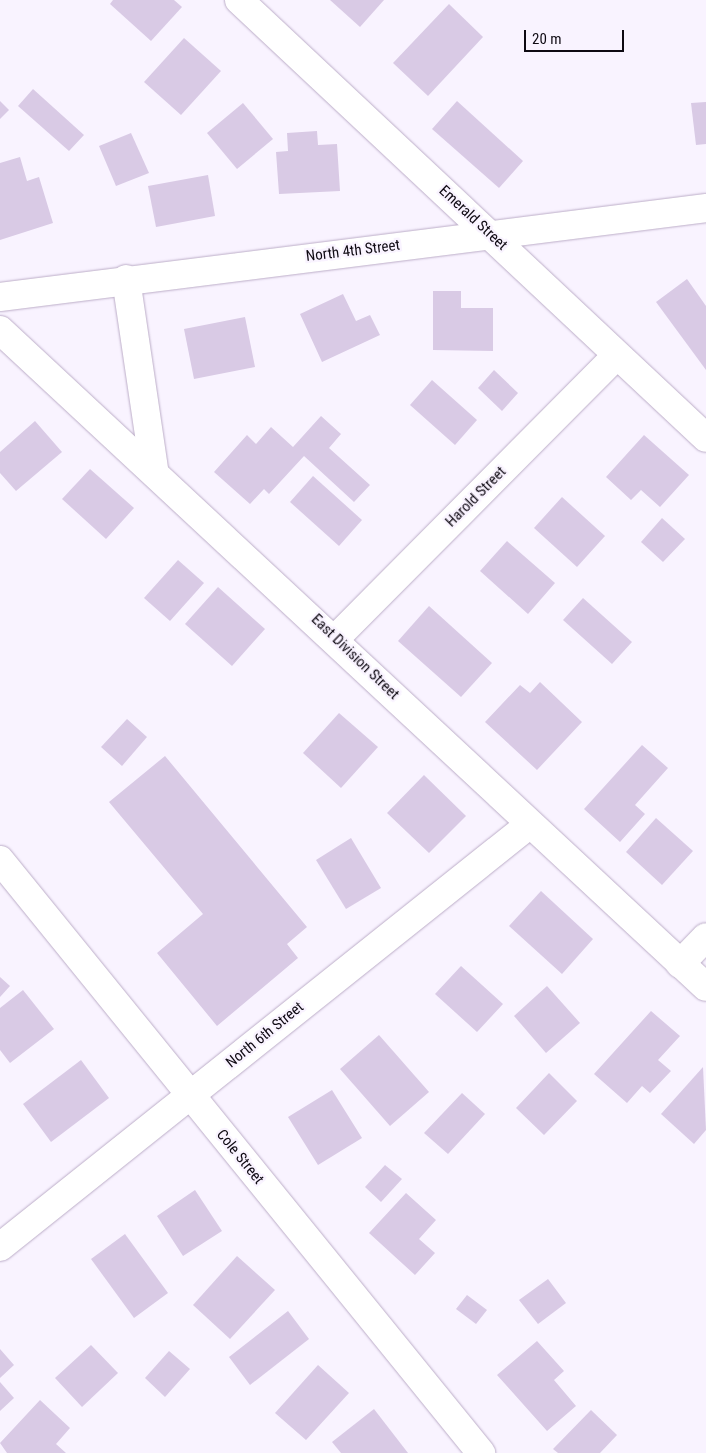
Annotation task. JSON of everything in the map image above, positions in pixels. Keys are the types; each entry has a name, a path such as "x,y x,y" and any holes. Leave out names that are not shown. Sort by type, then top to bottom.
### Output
{"street":[{"name":"Emerald Street","path":"239,0 491,234 616,356 706,438"},
{"name":"North 4th Street","path":"0,296 706,208"},
{"path":"126,279 154,469"},
{"name":"East Division Street","path":"0,330 154,469 336,638 530,824 706,987"},
{"name":"Harold Street","path":"336,638 616,356"},
{"name":"North 6th Street","path":"0,1247 530,824"},
{"name":"Cole Street","path":"0,860 481,1453"},
{"path":"680,964 706,937"}],"building":[{"path":"113,0 174,0 182,7 151,41 110,4"},
{"path":"330,0 384,0 360,27"},
{"path":"449,4 483,37 428,96 393,63"},
{"path":"184,38 221,71 181,115 144,82"},
{"path":"33,89 84,135 69,151 18,106"},
{"path":"0,101 9,110 0,119"},
{"path":"457,101 523,161 499,188 432,129"},
{"path":"706,102 706,144 696,145 691,103"},
{"path":"243,103 273,139 237,169 207,133"},
{"path":"317,131 318,145 337,144 340,191 279,194 276,152 288,151 287,133"},
{"path":"131,133 149,173 116,186 99,146"},
{"path":"20,157 27,181 39,177 53,223 0,240 0,163"},
{"path":"208,175 215,216 156,227 148,186"},
{"path":"687,279 706,306 706,370 656,302"},
{"path":"433,291 461,291 461,308 493,308 493,351 433,350"},
{"path":"343,294 356,321 370,315 380,335 322,362 300,314"},
{"path":"245,317 255,367 194,379 184,329"},
{"path":"494,370 518,393 502,411 478,388"},
{"path":"432,380 477,420 455,445 410,405"},
{"path":"321,416 341,434 329,448 370,485 354,502 304,456 269,494 264,489 250,504 214,472 247,435 256,444 271,427 293,447"},
{"path":"35,421 62,452 16,491 0,473 0,452"},
{"path":"644,435 689,475 660,507 641,490 631,500 606,477"},
{"path":"90,469 134,508 106,539 62,499"},
{"path":"313,476 362,520 339,546 290,502"},
{"path":"562,497 605,536 577,567 534,528"},
{"path":"662,518 685,539 663,562 641,542"},
{"path":"507,541 555,583 528,614 480,571"},
{"path":"178,560 204,583 170,621 144,598"},
{"path":"218,587 265,629 232,666 185,624"},
{"path":"583,598 632,642 612,664 563,620"},
{"path":"429,606 492,663 461,697 398,641"},
{"path":"540,682 582,722 537,770 485,722 520,685 530,693"},
{"path":"339,713 378,747 341,788 303,753"},
{"path":"127,719 147,737 122,766 101,747"},
{"path":"642,745 668,768 635,805 645,814 620,842 584,809"},
{"path":"165,756 307,927 287,944 298,958 217,1026 157,953 203,914 109,802"},
{"path":"424,775 466,816 429,853 387,813"},
{"path":"656,818 693,851 662,885 626,852"},
{"path":"351,838 381,888 346,909 316,860"},
{"path":"541,891 593,939 562,974 509,926"},
{"path":"461,966 503,1004 477,1032 435,994"},
{"path":"0,977 10,986 0,997"},
{"path":"547,986 580,1023 546,1053 514,1016"},
{"path":"23,990 54,1029 10,1063 0,1050 0,1008"},
{"path":"651,1011 680,1036 658,1060 671,1071 650,1093 642,1086 627,1103 594,1074"},
{"path":"379,1035 429,1092 390,1126 340,1069"},
{"path":"81,1060 109,1098 51,1142 23,1104"},
{"path":"703,1067 706,1130 694,1144 661,1114"},
{"path":"549,1073 577,1101 544,1135 516,1108"},
{"path":"332,1090 362,1138 318,1165 288,1117"},
{"path":"462,1093 485,1114 448,1154 424,1133"},
{"path":"385,1165 402,1179 381,1202 365,1187"},
{"path":"195,1190 222,1231 183,1256 157,1216"},
{"path":"406,1193 436,1220 419,1239 435,1253 415,1275 369,1233"},
{"path":"125,1234 168,1293 134,1318 91,1259"},
{"path":"237,1256 275,1290 230,1339 193,1305"},
{"path":"548,1279 566,1303 538,1324 519,1300"},
{"path":"467,1295 487,1310 476,1324 456,1309"},
{"path":"288,1311 309,1339 250,1385 229,1357"},
{"path":"537,1341 564,1371 554,1380 576,1406 547,1431 497,1375"},
{"path":"91,1345 118,1373 82,1407 55,1378"},
{"path":"0,1349 14,1365 0,1378"},
{"path":"169,1351 190,1369 165,1397 145,1378"},
{"path":"318,1365 349,1393 306,1440 275,1413"},
{"path":"0,1382 14,1398 0,1411"},
{"path":"40,1400 70,1428 56,1444 66,1453 7,1453 0,1443"},
{"path":"374,1409 408,1453 341,1453 332,1442"},
{"path":"591,1410 617,1435 600,1453 558,1453 553,1449"}]}
